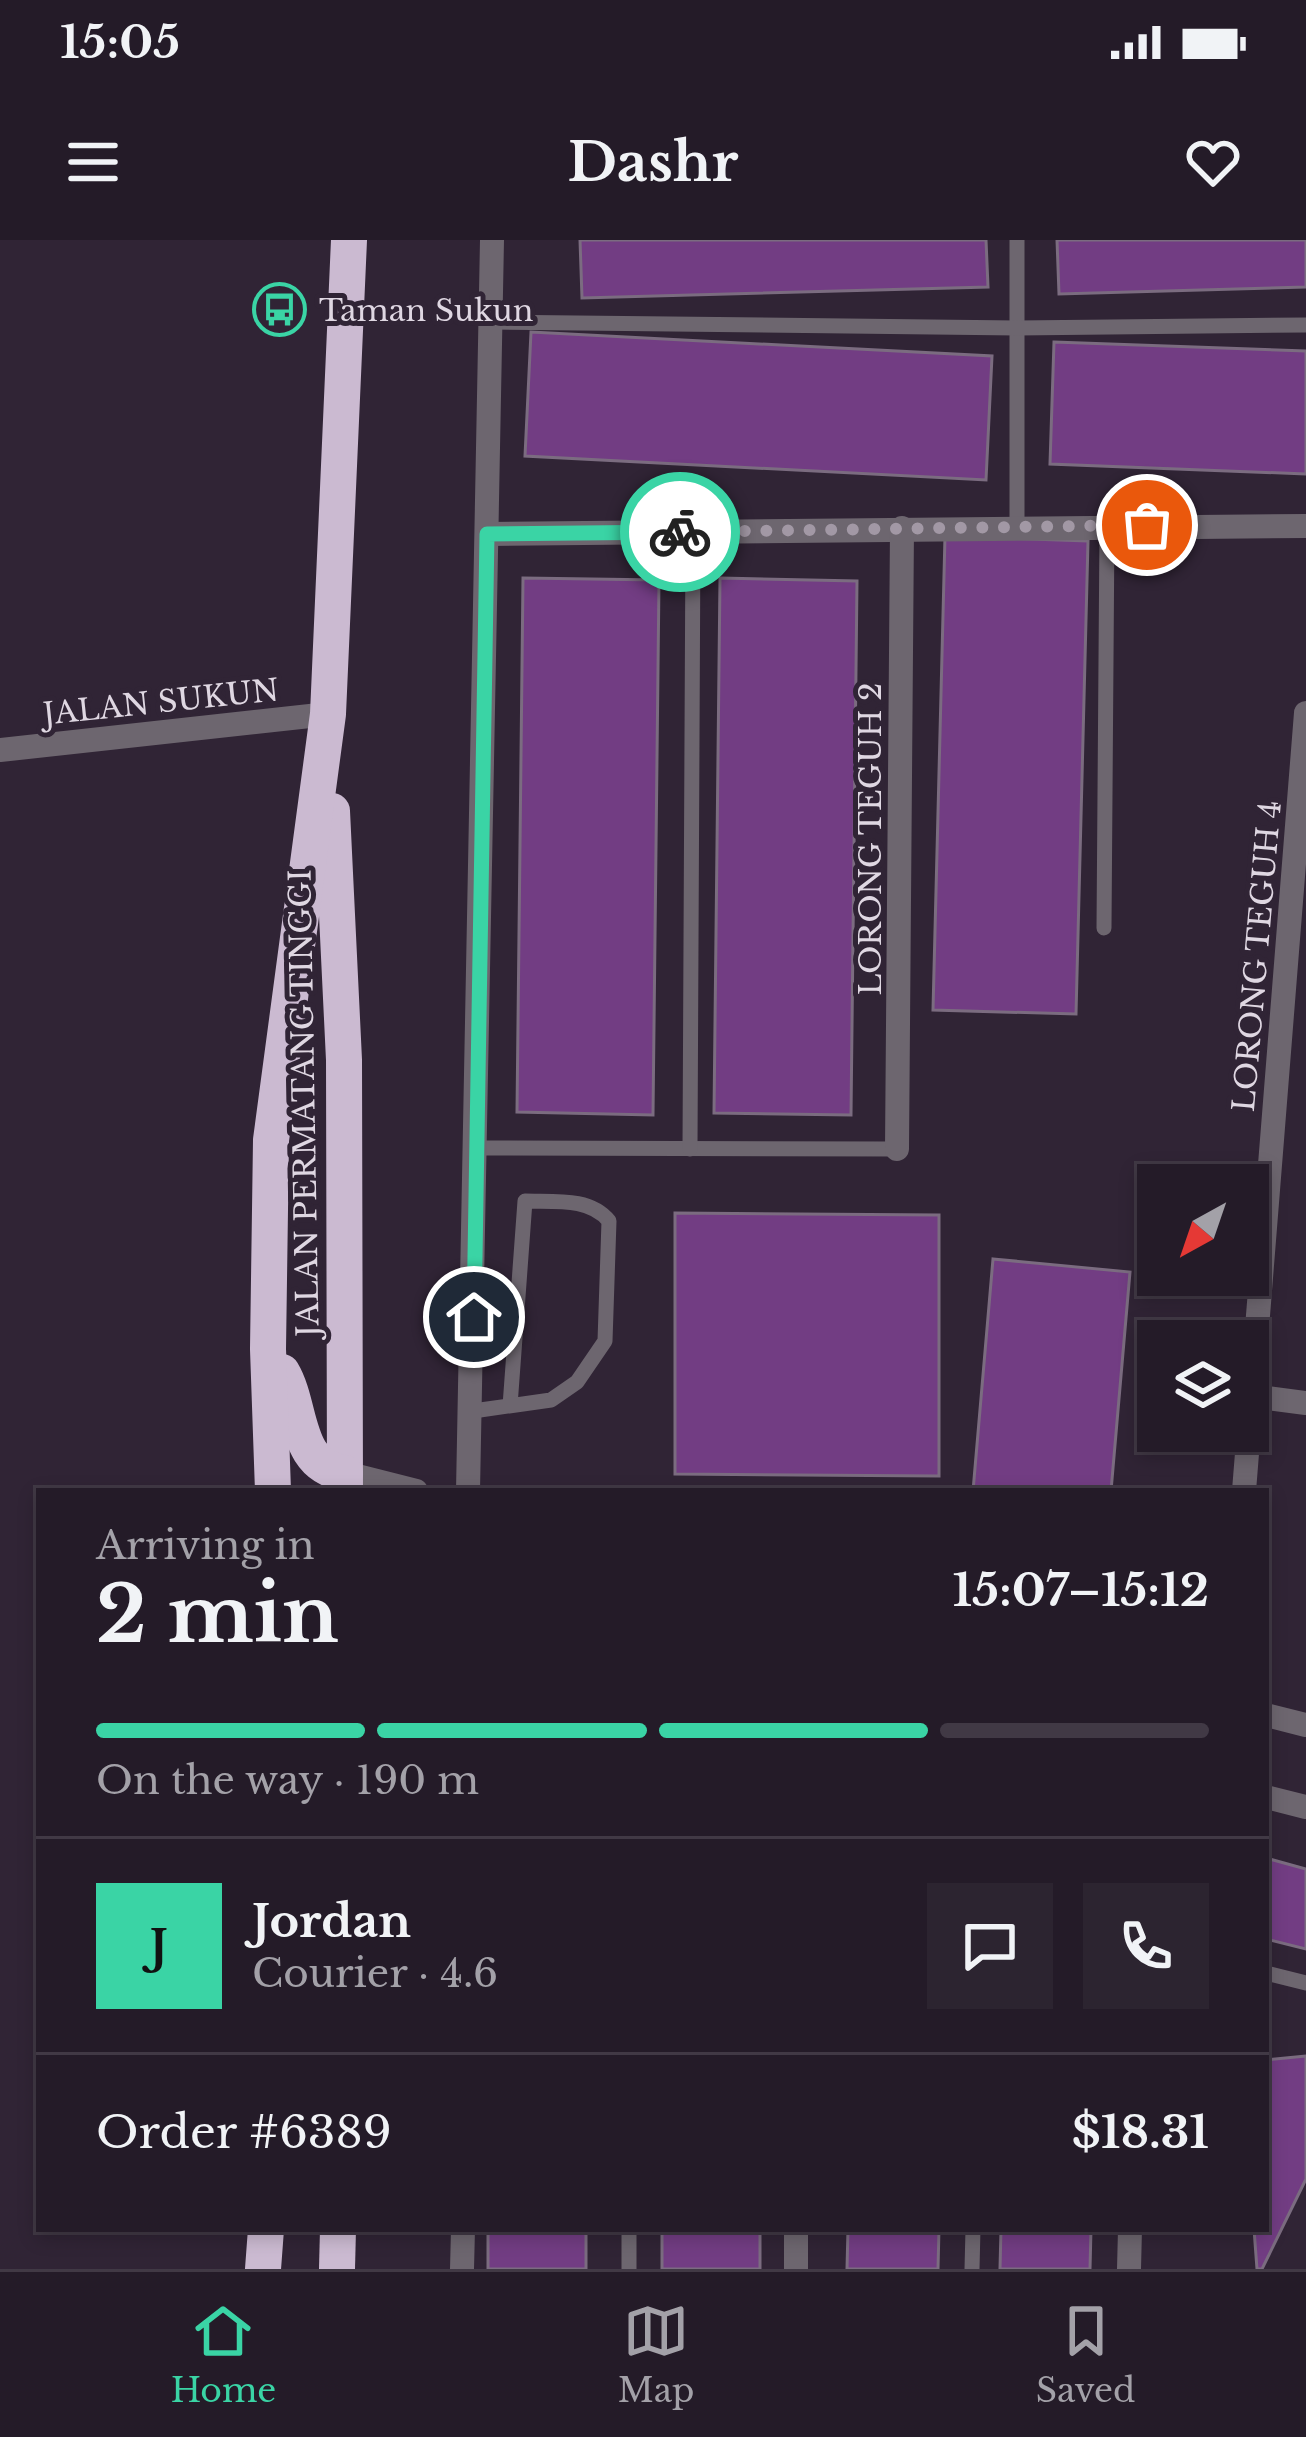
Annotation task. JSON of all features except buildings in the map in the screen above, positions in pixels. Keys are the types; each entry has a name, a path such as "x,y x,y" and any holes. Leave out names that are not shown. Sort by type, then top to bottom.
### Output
{"highway":[{"name":"JALAN PERMATANG TINGGI","path":"273,1488 268,1349 271,1140 328,714 349,240"},
{"name":"JALAN PERMATANG TINGGI","path":"328,714 344,1060 345,1482"},
{"path":"268,1349 288,1382 312,1456 345,1482"},
{"path":"263,2269 266,2232"},
{"path":"337,2269 338,2232"}],"street":[{"path":"468,1488 492,240"},
{"path":"487,534 1306,526"},
{"name":"LORONG TEGUH 2","path":"897,1149 902,528"},
{"name":"LORONG TEGUH 4","path":"1258,1320 1306,713"},
{"name":"JALAN SUKUN","path":"0,750 328,714"},
{"path":"1269,1398 1306,1403"},
{"name":"LORONG TEGUH 4","path":"1244,1488 1247,1452"},
{"path":"345,1482 392,1488"},
{"path":"1269,1715 1306,1725"},
{"path":"1269,1798 1306,1807"},
{"path":"462,2269 463,2232"},
{"path":"796,2232 796,2269"},
{"path":"1129,2269 1130,2232"}],"lane":[{"path":"1017,240 1017,527"},
{"path":"491,322 1017,328 1306,325"},
{"path":"1104,928 1107,525"},
{"path":"690,1149 693,532"},
{"path":"477,1148 897,1149"},
{"path":"473,1411 511,1406 551,1400 577,1382 604,1341 609,1221 601,1210 583,1204 525,1201 511,1406"},
{"path":"1269,1974 1306,1983"},
{"path":"628,2232 629,2269"},
{"path":"972,2269 973,2232"}],"way so far":[{"path":"680,532 1147,525"}],"place":[{"name":"Taman Sukun","path":"280,310"}],"route":[{"path":"474,1317 487,534 680,532"}]}
